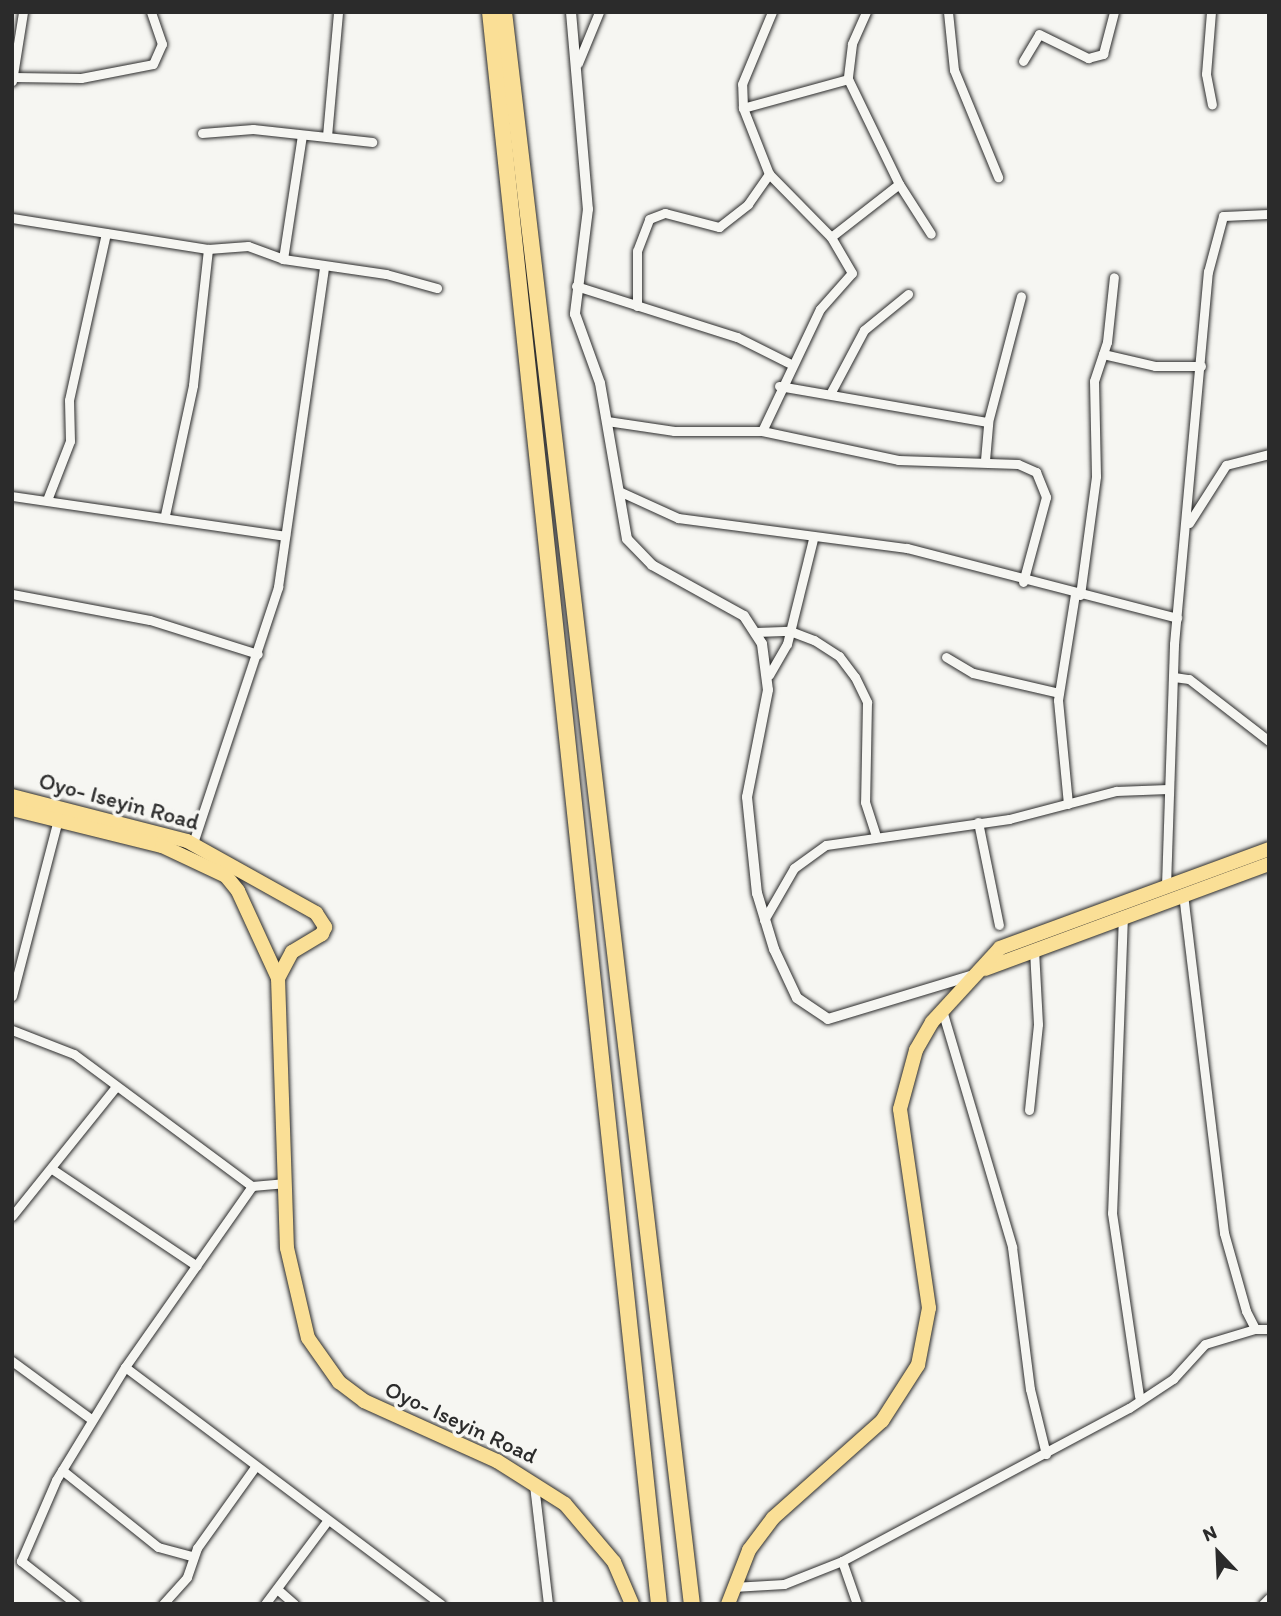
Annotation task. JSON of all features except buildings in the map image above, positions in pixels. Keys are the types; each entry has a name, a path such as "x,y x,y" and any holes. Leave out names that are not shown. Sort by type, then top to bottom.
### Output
{"highway":[{"path":"490,12 659,1604"},
{"path":"504,12 692,1604"}],"main road":[{"name":"Oyo- Iseyin Road","path":"12,796 193,843 250,871 323,920 321,934 292,952 278,978"},
{"name":"Oyo- Iseyin Road","path":"12,809 162,846 226,876 252,909 278,978 290,1279 298,1315 323,1363 386,1414 497,1461 555,1496 614,1562 632,1604"},
{"path":"728,1604 733,1587 773,1518 882,1421 918,1365 929,1308 900,1109 916,1050 942,1010 975,975 1019,939 1269,849"},
{"path":"975,975 1034,947 1269,864"}],"street":[{"path":"23,12 13,80 81,78 153,64 162,44 151,12"},
{"path":"327,136 338,12"},
{"path":"571,12 578,63 588,209 576,286 575,314 607,421 634,550 726,603 756,632 769,675"},
{"path":"578,63 599,12"},
{"path":"762,430 789,363 820,309 852,273 831,237 769,174 743,108 742,85 772,12"},
{"path":"866,12 852,44 848,79 899,184 931,234"},
{"path":"948,12 954,70 998,177"},
{"path":"1023,61 1039,34 1088,58 1103,54 1114,12"},
{"path":"1211,12 1206,74 1212,104"},
{"path":"743,108 848,79"},
{"path":"202,133 253,129 372,142"},
{"path":"283,259 302,135"},
{"path":"637,306 637,251 649,219 665,214 719,227 748,204 769,174"},
{"path":"831,237 899,184"},
{"path":"1166,886 1177,618 1201,366 1219,220 1269,214"},
{"path":"12,218 208,249 248,246 283,259 324,268 386,274 437,288"},
{"path":"47,500 70,441 69,400 106,233"},
{"path":"165,515 193,385 208,249"},
{"path":"193,843 236,699 257,654 285,536 324,268"},
{"path":"1068,804 1057,736 1059,693 1096,476 1093,395 1103,354 1114,276"},
{"path":"576,286 737,337 789,363"},
{"path":"830,394 864,330 908,294"},
{"path":"985,460 988,422 1021,296"},
{"path":"1103,354 1155,366 1201,366"},
{"path":"779,386 988,422"},
{"path":"607,421 674,430 762,430 878,458 985,460 1036,472 1046,498 1023,582"},
{"path":"1188,524 1226,464 1269,454"},
{"path":"621,492 678,518 813,539 907,548 1023,582 1177,618"},
{"path":"12,496 165,515 285,536"},
{"path":"813,539 790,631 769,675 747,797 764,920 797,998 817,1017 828,1019 975,975"},
{"path":"12,594 150,620 257,654"},
{"path":"756,632 790,631 839,656 867,702 865,802 876,835"},
{"path":"946,657 973,673 1059,693"},
{"path":"1174,677 1189,680 1269,741"},
{"path":"764,920 806,856 876,835 978,822 1068,804 1116,791 1168,789"},
{"path":"12,996 58,820"},
{"path":"978,822 999,925"},
{"path":"1183,894 1210,1154 1224,1233 1255,1329"},
{"path":"1123,915 1112,1213 1116,1272 1139,1396"},
{"path":"1029,1110 1038,1024 1034,947"},
{"path":"942,1010 1012,1247 1030,1389 1046,1454"},
{"path":"12,1030 74,1054 115,1088 252,1186 286,1183"},
{"path":"12,1216 115,1088"},
{"path":"52,1169 197,1266"},
{"path":"76,1604 21,1561 62,1470 91,1419 252,1186"},
{"path":"733,1587 784,1584 842,1561 1046,1454 1139,1396 1173,1379 1205,1345 1255,1329 1269,1329"},
{"path":"12,1361 91,1419"},
{"path":"125,1367 188,1408 255,1466 441,1604"},
{"path":"163,1604 187,1577 192,1556 255,1466"},
{"path":"62,1470 158,1547 192,1556"},
{"path":"534,1485 548,1604"},
{"path":"265,1604 327,1521"},
{"path":"842,1561 857,1604"},
{"path":"276,1589 294,1604"},
{"path":"1263,1604 1269,1598"}]}
